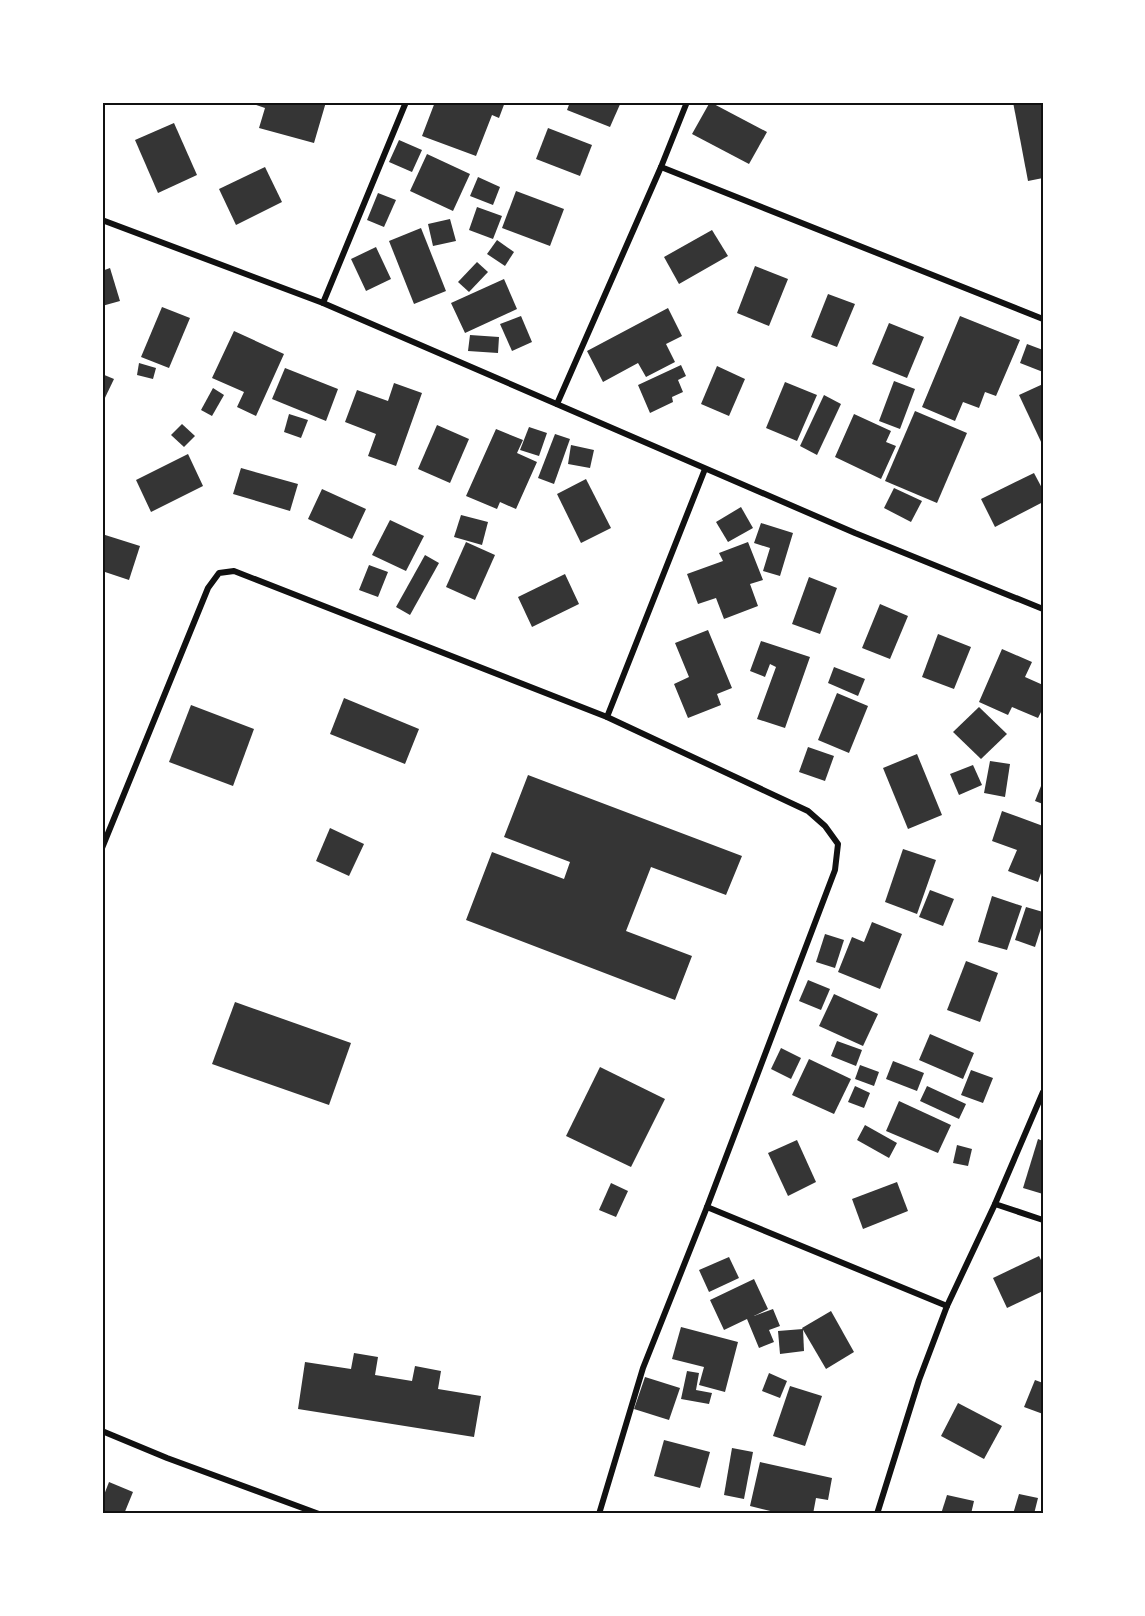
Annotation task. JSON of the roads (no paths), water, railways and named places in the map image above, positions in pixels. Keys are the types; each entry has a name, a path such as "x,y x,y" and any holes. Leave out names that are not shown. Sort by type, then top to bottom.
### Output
{"street":[{"path":"322,303 406,102"},
{"path":"557,404 662,167 687,102"},
{"path":"662,167 1043,319"},
{"path":"102,220 322,303 855,533 1043,609"},
{"path":"607,717 705,469"},
{"path":"102,848 208,588 219,573 234,571 607,717 807,811 825,826 838,844 835,870 707,1208 643,1368 599,1514"},
{"path":"877,1514 919,1380 946,1306 995,1204 1043,1092"},
{"path":"995,1204 1043,1220"},
{"path":"707,1208 946,1306"},
{"path":"102,1431 167,1458 319,1514"}]}
